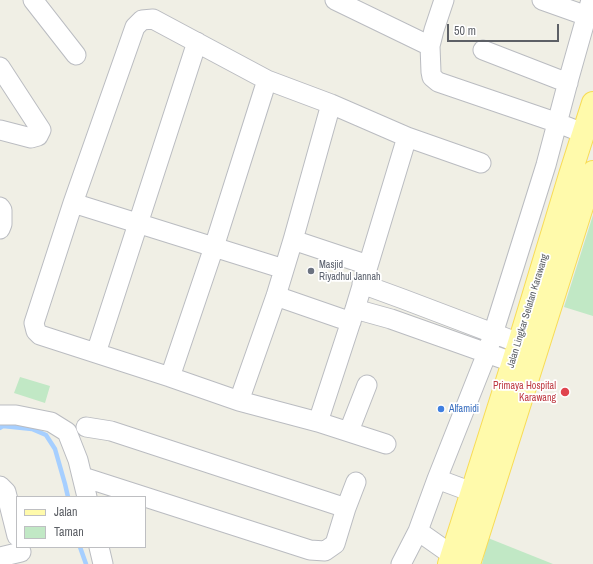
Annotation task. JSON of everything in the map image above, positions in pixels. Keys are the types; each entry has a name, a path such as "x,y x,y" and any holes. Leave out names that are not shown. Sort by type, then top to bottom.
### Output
{"main road":[{"name":"Jalan Lingkar Selatan Karawang","path":"456,561 472,492 593,103"},
{"name":"Jalan Lingkar Selatan Karawang","path":"456,561 593,172"}],"street":[{"path":"33,0 76,55"},
{"path":"335,0 430,46"},
{"path":"444,0 430,46 432,77 438,82 583,133"},
{"path":"401,564 418,531 487,353 546,165 589,8 542,0"},
{"path":"386,444 318,422 239,401 40,335 36,331 34,323 73,203 135,27 142,20 153,19 267,80 331,104 408,137 482,163"},
{"path":"96,353 197,42"},
{"path":"483,50 568,83"},
{"path":"0,67 42,130 38,136 31,138 0,130"},
{"path":"170,377 214,247 267,80"},
{"path":"239,401 276,296 331,104"},
{"path":"318,422 408,137"},
{"path":"73,203 284,269"},
{"path":"0,207 2,210 2,224 0,229"},
{"path":"293,240 368,265"},
{"path":"362,284 493,333 516,353"},
{"path":"276,296 353,315 404,324 487,353 516,353"},
{"path":"404,324 411,302"},
{"path":"348,432 366,384"},
{"path":"5,412 51,422 67,432 78,460 88,496"},
{"path":"86,427 111,431 346,508"},
{"path":"83,477 142,496"},
{"path":"437,479 472,492"},
{"path":"146,497 310,550 325,551 335,544 356,482"},
{"path":"0,486 6,492 16,533"},
{"path":"418,531 456,561"},
{"path":"99,548 103,564"},
{"path":"0,557 20,550"}],"green space":[{"path":"593,215 593,316 564,307"},
{"path":"20,377 50,386 45,403 14,393"},
{"path":"488,538 553,564 482,564"}],"waterway":[{"path":"0,428 3,426 32,429 46,435 55,449 68,496"},
{"path":"80,548 86,564"}],"place":[{"name":"Masjid Riyadhul Jannah","path":"311,271"},
{"name":"Primaya Hospital Karawang","path":"565,392"},
{"name":"Alfamidi","path":"441,409"}]}
